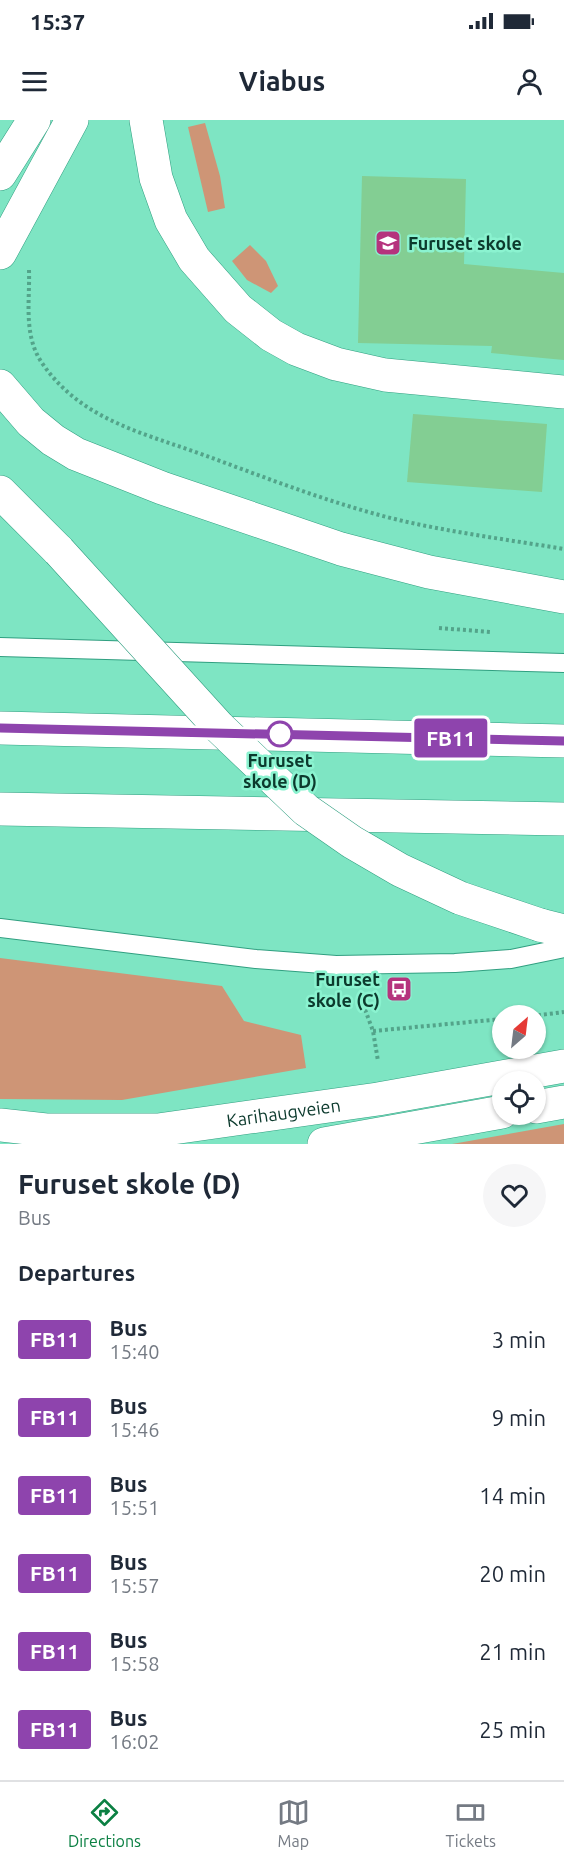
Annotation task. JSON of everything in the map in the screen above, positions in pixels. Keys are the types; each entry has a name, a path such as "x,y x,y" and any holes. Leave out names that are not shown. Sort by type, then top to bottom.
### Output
{"main road":[{"path":"0,174 34,120"},
{"path":"14,259 72,120"},
{"path":"146,120 156,178 171,220 194,259 238,309 272,335 296,349 336,364 385,375 564,392"},
{"path":"0,386 31,422 53,440 76,454 162,488 341,549 429,572 564,597"},
{"path":"0,492 59,551 219,727 306,810 352,842 400,870 460,898 552,928"},
{"path":"0,728 564,741"},
{"path":"0,809 564,819"},
{"name":"Karihaugveien","path":"0,1125 46,1130 158,1130 378,1099 564,1066"},
{"path":"546,1105 564,1102"},
{"name":"Karihaugveien","path":"324,1144 492,1114"}],"lane":[{"path":"0,647 564,663"},
{"path":"0,928 256,959 336,965 431,964 512,959 564,948"}],"path":[{"path":"14,259 30,271 27,316 40,361 69,395 88,410 119,424 264,477 360,508 413,523 564,549"},
{"path":"363,1004 373,1031 378,1061"},
{"path":"546,1014 564,1012"},
{"path":"373,1031 492,1020"}],"shaded area":[{"path":"205,123 220,176 225,208 208,212 188,127"},
{"path":"250,245 266,261 278,286 271,293 247,280 232,261"},
{"path":"0,958 222,986 244,1021 301,1035 306,1068 122,1100 0,1099"},
{"path":"564,1124 564,1144 452,1144"}],"building":[{"path":"362,176 466,179 464,264 564,273 564,360 491,353 492,346 358,343"},
{"path":"413,414 547,424 542,492 407,482"}],"bus line":[{"name":"FB11","path":"0,728 564,741"}],"place":[{"name":"Furuset skole","path":"388,243"},
{"name":"Furuset skole (D)","path":"280,734"},
{"name":"Furuset skole (C)","path":"399,989"}]}
